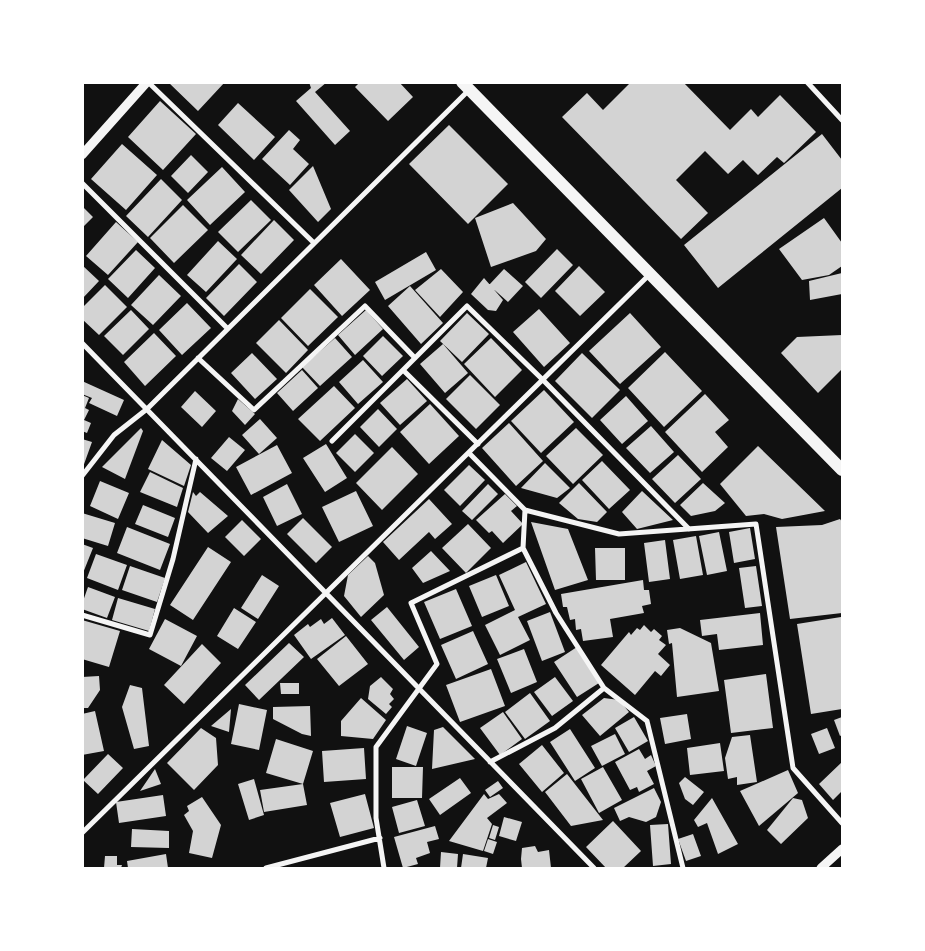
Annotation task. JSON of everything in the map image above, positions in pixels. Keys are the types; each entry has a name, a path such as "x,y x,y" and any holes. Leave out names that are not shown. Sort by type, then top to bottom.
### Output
{"main road":[{"path":"465,86 842,470"}],"street":[{"path":"82,155 148,82 314,243"},
{"path":"807,82 842,120"},
{"path":"82,476 114,435 147,409 314,243 465,86"},
{"path":"82,183 227,328"},
{"path":"82,833 650,274"},
{"path":"198,358 254,410 365,306 415,358"},
{"path":"332,441 467,306 543,380 689,529"},
{"path":"82,343 594,868"},
{"path":"403,370 478,444"},
{"path":"469,453 525,510 619,534 756,524 793,768 842,823"},
{"path":"82,615 150,635 173,559 196,459"},
{"path":"525,510 523,548 556,613 604,688 647,721 683,868"},
{"path":"384,868 376,818 376,748 437,664 411,603 523,548"},
{"path":"490,762 555,728 604,688"},
{"path":"266,868 380,838"},
{"path":"822,868 842,849"}],"building":[{"path":"168,82 225,82 198,111"},
{"path":"309,82 327,82 315,92 350,131 335,145 296,101 311,88"},
{"path":"360,82 399,82 413,97 388,121 355,87"},
{"path":"631,82 683,82 730,130 751,109 758,117 780,95 816,132 784,163 777,157 758,175 743,160 728,174 705,151 676,180 708,213 681,239 562,117 587,93 603,110"},
{"path":"160,101 196,134 163,170 128,137"},
{"path":"238,103 275,137 254,160 218,125"},
{"path":"449,125 508,184 468,224 409,164"},
{"path":"289,130 300,140 293,149 309,164 290,185 262,159"},
{"path":"822,134 842,160 842,188 718,288 684,245"},
{"path":"122,144 157,175 126,210 91,179"},
{"path":"191,155 208,172 188,193 171,176"},
{"path":"313,166 331,209 318,222 289,190"},
{"path":"222,167 245,192 210,225 187,200"},
{"path":"161,179 182,200 148,237 126,216"},
{"path":"251,200 271,220 238,252 218,232"},
{"path":"513,203 546,239 536,251 491,267 475,218"},
{"path":"183,205 208,230 174,263 150,238"},
{"path":"82,206 93,217 82,228"},
{"path":"824,218 842,243 842,266 829,275 802,280 779,249"},
{"path":"274,220 294,240 261,274 241,255"},
{"path":"116,222 138,242 108,275 86,256"},
{"path":"218,241 237,259 206,292 187,275"},
{"path":"557,249 573,265 541,298 525,282"},
{"path":"136,250 155,268 128,298 108,279"},
{"path":"426,252 436,270 385,300 375,282"},
{"path":"341,259 370,290 342,316 314,285"},
{"path":"239,264 257,282 224,316 206,298"},
{"path":"82,265 99,281 82,299"},
{"path":"579,266 605,292 580,316 555,291"},
{"path":"441,269 463,292 440,317 415,290"},
{"path":"504,269 523,286 508,302 489,285"},
{"path":"842,273 842,294 810,300 809,281"},
{"path":"159,275 181,296 153,325 131,305"},
{"path":"484,278 503,300 496,311 488,310 471,294"},
{"path":"105,285 127,307 99,335 82,319 82,308"},
{"path":"410,286 443,323 421,344 388,306"},
{"path":"310,289 338,317 308,346 281,318"},
{"path":"187,303 211,328 182,355 159,330"},
{"path":"539,309 570,343 544,367 513,332"},
{"path":"131,310 149,329 123,355 104,336"},
{"path":"366,310 383,329 355,355 338,335"},
{"path":"467,313 489,334 462,362 440,341"},
{"path":"630,313 661,347 620,384 589,351"},
{"path":"279,320 308,350 286,373 256,343"},
{"path":"154,333 176,356 145,386 124,362"},
{"path":"842,335 842,369 818,393 781,353 797,337"},
{"path":"383,336 403,356 382,376 363,356"},
{"path":"335,338 352,357 320,386 302,367"},
{"path":"491,338 522,370 495,397 464,364"},
{"path":"443,344 468,373 445,393 420,364"},
{"path":"665,352 702,391 664,427 628,388"},
{"path":"252,353 277,379 255,399 231,373"},
{"path":"582,353 620,390 592,418 555,381"},
{"path":"363,360 383,382 358,404 339,382"},
{"path":"302,370 318,388 293,411 277,393"},
{"path":"470,375 500,405 476,429 446,399"},
{"path":"407,379 427,401 400,425 380,403"},
{"path":"82,381 124,400 117,416 89,403 92,398 82,394"},
{"path":"334,386 355,408 320,441 298,419"},
{"path":"544,390 574,422 541,453 511,421"},
{"path":"195,391 216,411 202,427 181,407"},
{"path":"705,394 729,420 715,432 728,447 702,472 665,432"},
{"path":"82,395 89,398 85,408 89,410 84,420 91,423 87,433 82,431"},
{"path":"626,396 648,421 622,444 600,420"},
{"path":"238,399 255,414 245,425 232,411"},
{"path":"430,404 459,436 429,464 400,432"},
{"path":"378,409 397,429 379,447 360,427"},
{"path":"260,419 277,438 259,454 242,435"},
{"path":"509,423 543,461 516,486 482,448"},
{"path":"651,426 674,452 650,473 626,448"},
{"path":"141,428 143,431 125,479 102,467"},
{"path":"576,428 603,455 573,484 546,456"},
{"path":"355,434 374,453 355,472 336,453"},
{"path":"229,437 245,450 227,471 211,458"},
{"path":"82,439 92,442 83,467 82,467"},
{"path":"162,440 191,465 184,486 148,469"},
{"path":"326,444 347,478 325,492 303,458"},
{"path":"277,445 292,473 251,495 236,467"},
{"path":"758,446 825,511 782,519 764,514 746,516 720,484"},
{"path":"392,447 418,474 382,510 356,483"},
{"path":"678,455 701,479 675,503 652,479"},
{"path":"602,461 630,490 609,509 582,480"},
{"path":"545,463 570,488 557,498 521,488"},
{"path":"469,465 485,480 460,506 444,490"},
{"path":"150,472 183,488 177,507 140,492"},
{"path":"100,481 129,493 118,519 90,506"},
{"path":"579,483 607,512 597,522 578,519 559,503"},
{"path":"703,483 725,503 715,511 691,516 680,505"},
{"path":"287,484 302,514 277,526 263,497"},
{"path":"488,484 498,494 472,520 462,511"},
{"path":"356,491 373,526 339,542 322,507"},
{"path":"642,491 673,520 637,529 622,512"},
{"path":"193,492 196,496 200,492 228,516 208,533 188,512"},
{"path":"505,494 517,506 511,511 523,524 503,543 492,531 489,533 476,520"},
{"path":"429,499 452,524 435,539 429,532 399,560 383,542"},
{"path":"143,505 175,518 168,537 135,524"},
{"path":"82,513 115,523 108,546 82,538"},
{"path":"303,518 332,547 316,563 287,534"},
{"path":"840,519 842,522 842,613 790,619 776,527 822,525"},
{"path":"242,520 261,539 244,556 225,537"},
{"path":"531,522 568,529 588,580 555,590"},
{"path":"468,524 491,548 466,573 442,548"},
{"path":"127,527 170,544 160,570 117,553"},
{"path":"750,528 755,559 734,563 729,532"},
{"path":"719,532 727,571 707,575 699,536"},
{"path":"696,536 703,575 680,579 673,540"},
{"path":"665,540 670,579 649,582 644,543"},
{"path":"82,544 93,548 83,573 82,573"},
{"path":"208,547 231,562 193,620 170,605"},
{"path":"595,548 625,548 625,580 596,580"},
{"path":"431,551 450,571 423,583 412,568"},
{"path":"96,554 127,565 118,590 87,578"},
{"path":"368,556 375,563 384,595 361,617 344,596 348,575"},
{"path":"526,562 546,604 518,617 530,640 500,655 485,625 515,610 499,575"},
{"path":"130,566 165,578 157,602 122,590"},
{"path":"756,566 762,606 745,608 739,568"},
{"path":"262,575 279,586 258,619 241,608"},
{"path":"496,575 509,606 482,617 469,586"},
{"path":"643,580 644,590 649,590 651,604 642,606 644,613 610,619 613,637 583,641 581,629 576,630 575,619 570,620 567,607 563,607 561,594"},
{"path":"88,587 115,597 107,618 82,609"},
{"path":"456,589 472,626 440,639 424,602"},
{"path":"118,598 155,609 149,631 112,620"},
{"path":"387,607 419,647 404,660 371,620"},
{"path":"234,608 256,622 238,649 217,636"},
{"path":"550,612 565,652 542,661 527,621"},
{"path":"760,613 763,645 719,650 717,634 702,636 700,620"},
{"path":"841,617 842,709 811,714 797,624"},
{"path":"332,618 345,635 311,659 294,635 308,624 310,627 321,619 324,624"},
{"path":"165,619 197,636 181,666 149,649"},
{"path":"82,620 120,631 109,667 82,659"},
{"path":"644,625 651,632 654,629 662,636 659,640 666,645 658,654 670,665 661,676 655,671 635,695 601,665 629,632 631,635 637,628 640,630"},
{"path":"680,628 711,643 719,691 677,697 672,643 669,644 667,630"},
{"path":"473,631 488,664 456,679 441,645"},
{"path":"346,636 368,664 339,686 317,659"},
{"path":"289,643 304,657 259,700 245,685"},
{"path":"202,644 221,663 184,704 164,685"},
{"path":"577,647 599,683 577,697 554,662"},
{"path":"524,649 537,682 511,693 497,659"},
{"path":"491,669 505,706 460,722 446,685"},
{"path":"766,674 773,728 731,733 724,680"},
{"path":"99,676 100,690 88,708 82,708 82,677"},
{"path":"381,677 393,689 390,694 394,699 389,704 392,707 386,714 368,699 370,686"},
{"path":"555,677 573,701 552,716 534,692"},
{"path":"280,683 299,683 299,694 281,694"},
{"path":"130,685 142,688 149,746 134,749 122,707"},
{"path":"530,693 550,721 525,739 505,712"},
{"path":"361,698 386,720 373,739 341,736 341,721"},
{"path":"604,698 619,700 629,712 600,736 582,715"},
{"path":"239,704 267,710 259,750 231,744"},
{"path":"310,706 311,736 302,734 273,719 273,707"},
{"path":"231,709 229,732 211,726"},
{"path":"95,711 104,751 82,755 82,714"},
{"path":"503,712 522,739 500,755 480,728"},
{"path":"687,714 691,739 665,744 660,718"},
{"path":"634,717 648,741 629,752 615,728"},
{"path":"842,717 842,735 840,736 834,720"},
{"path":"407,726 427,733 416,766 396,759"},
{"path":"443,727 475,759 432,769 434,730"},
{"path":"201,728 216,738 218,765 194,790 167,763"},
{"path":"827,728 835,748 819,754 811,734"},
{"path":"570,729 595,768 575,781 550,742"},
{"path":"615,734 625,754 602,766 591,746"},
{"path":"750,735 757,782 737,785 737,777 728,779 725,758 732,737"},
{"path":"276,739 313,751 303,784 266,773"},
{"path":"720,743 724,771 690,775 687,748"},
{"path":"542,745 564,773 542,792 519,764"},
{"path":"364,748 366,779 324,782 322,751"},
{"path":"639,749 645,759 651,755 656,766 647,771 654,784 639,792 637,787 630,790 615,762"},
{"path":"108,754 123,768 98,794 83,780"},
{"path":"842,762 842,791 833,800 819,784"},
{"path":"392,767 423,767 422,798 392,798"},
{"path":"603,767 622,800 599,813 581,779"},
{"path":"155,769 161,784 140,791"},
{"path":"788,770 798,793 759,826 740,791"},
{"path":"567,774 603,820 571,826 545,792"},
{"path":"685,777 704,792 693,805 685,799 679,783"},
{"path":"460,778 471,793 440,815 429,799"},
{"path":"254,779 264,815 249,820 238,784"},
{"path":"498,781 503,788 490,797 485,790"},
{"path":"303,784 307,805 264,812 260,790"},
{"path":"654,788 661,802 656,817 646,822 629,817 620,821 614,808"},
{"path":"365,794 374,828 340,837 330,803"},
{"path":"484,794 488,799 499,794 507,803 487,818 492,824 483,851 449,841"},
{"path":"163,795 166,816 119,823 116,802"},
{"path":"202,797 221,825 212,858 189,853 193,831 184,815 189,811 187,806"},
{"path":"712,798 738,844 718,854 707,823 698,827 694,820"},
{"path":"793,798 802,800 808,818 781,844 767,830"},
{"path":"417,800 425,826 399,833 392,807"},
{"path":"504,817 522,822 516,841 499,836"},
{"path":"613,821 641,851 623,868 606,868 586,847"},
{"path":"668,824 671,864 653,866 650,825"},
{"path":"493,825 499,827 495,840 489,838"},
{"path":"435,826 439,839 427,842 430,853 416,858 418,864 403,868 394,837"},
{"path":"132,829 169,831 169,848 131,847"},
{"path":"693,834 701,856 686,861 678,839"},
{"path":"488,839 497,842 493,854 484,851"},
{"path":"535,846 538,852 549,850 551,868 522,868 522,848"},
{"path":"441,852 458,854 457,868 440,868"},
{"path":"166,854 168,868 128,868 127,861"},
{"path":"463,854 488,858 486,868 461,868"},
{"path":"105,856 117,856 117,865 122,865 121,868 104,868"}]}
